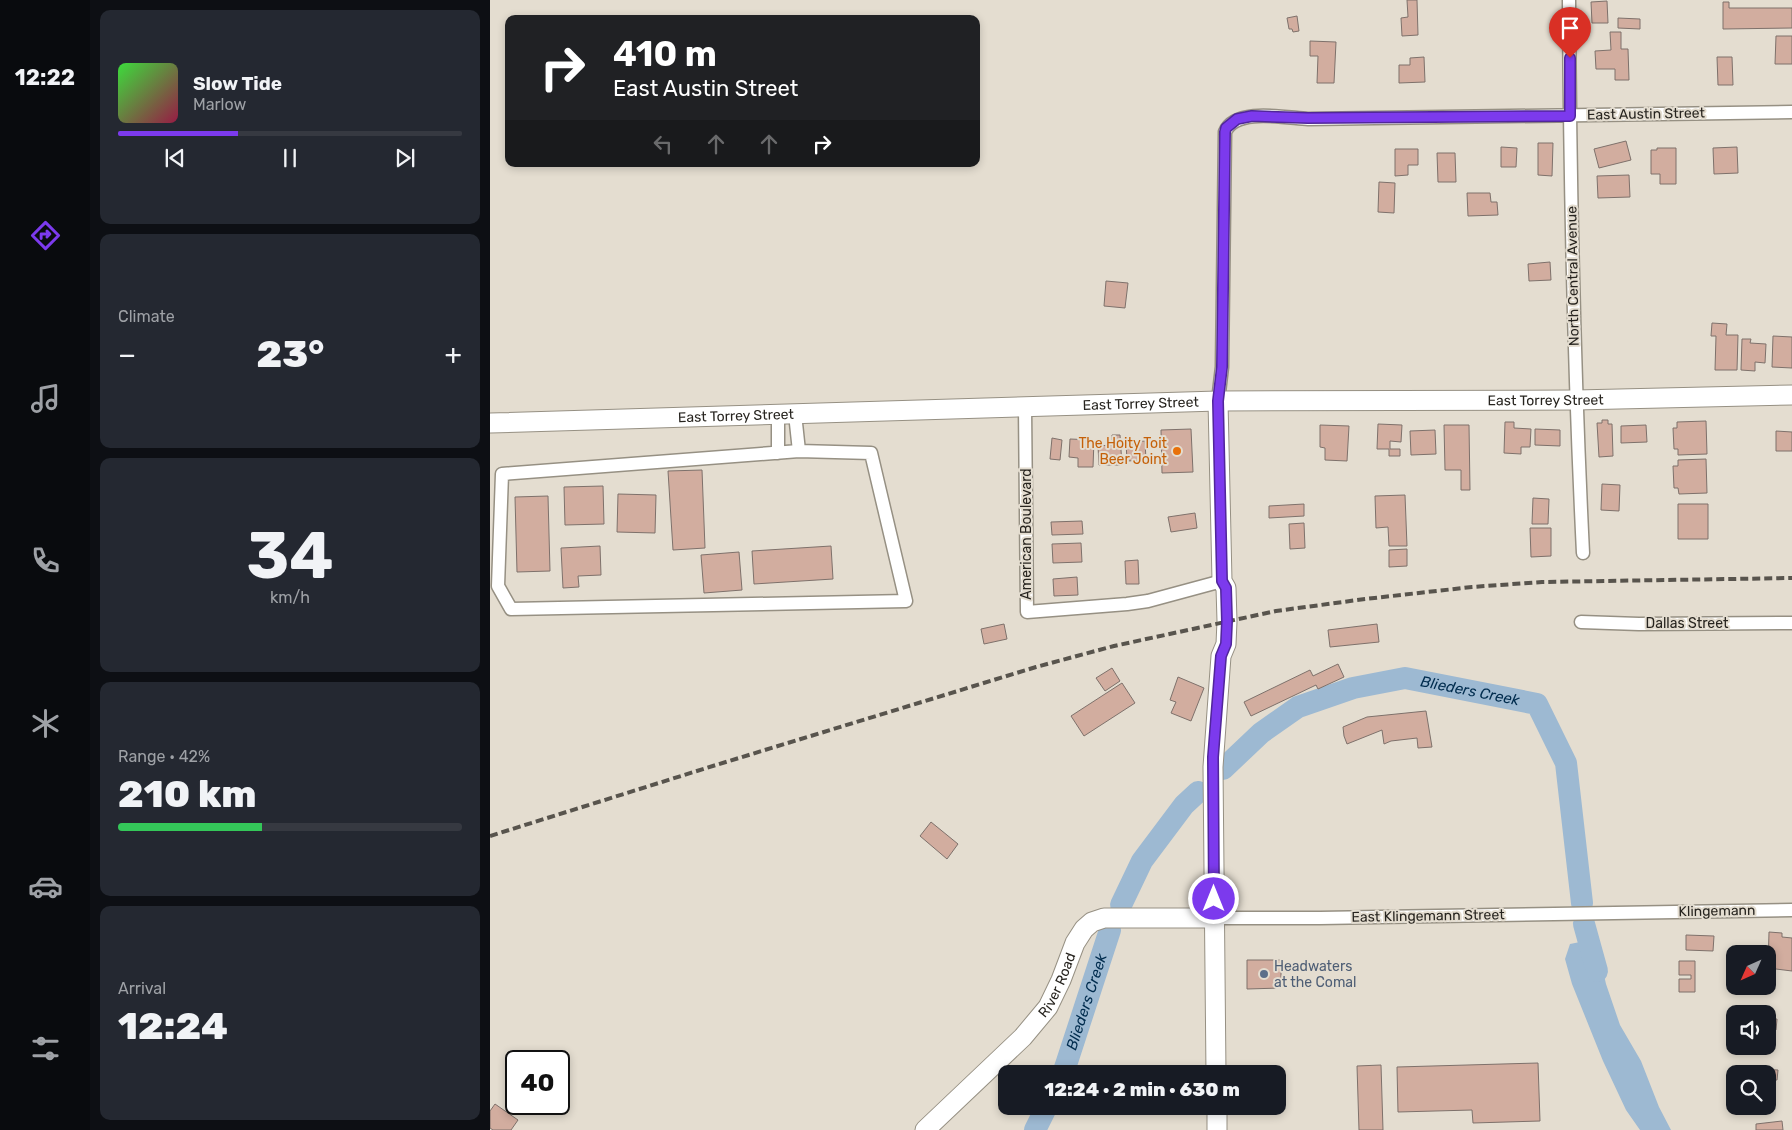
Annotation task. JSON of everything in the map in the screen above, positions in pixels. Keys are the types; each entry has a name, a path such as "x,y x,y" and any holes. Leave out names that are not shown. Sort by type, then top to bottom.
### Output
{"street":[{"name":"North Central Avenue","path":"1570,0 1570,116 1576,400 1583,553"},
{"name":"East Austin Street","path":"1218,401 1222,367 1225,132 1232,123 1244,116 1308,118 1792,112"},
{"name":"East Torrey Street","path":"490,423 1218,401 1576,400 1792,395"},
{"path":"1216,1065 1213,757 1221,656 1226,644 1227,621 1226,588 1222,581 1218,401"},
{"name":"American Boulevard","path":"1025,407 1027,612 1126,604 1222,581"},
{"path":"786,414 799,451"},
{"path":"778,453 786,414"},
{"path":"799,451 871,453 906,601 511,610 498,586 502,474 799,451"},
{"name":"Dallas Street","path":"1581,622 1640,624 1792,623"},
{"name":"Klingemann","path":"1641,913 1792,910"},
{"name":"East Klingemann Street","path":"1214,918 1641,913"},
{"name":"River Road","path":"925,1130 1023,1037 1048,1007 1075,943 1084,929 1092,922 1104,918 1214,918"},
{"path":"1217,1115 1217,1130"}],"water":[{"path":"1580,942 1597,944 1606,984 1620,1025 1641,1061 1659,1107 1671,1130 1640,1130 1626,1110 1603,1061 1572,984 1565,959 1570,944"}],"building":[{"path":"1407,0 1417,0 1418,35 1402,36 1401,18 1408,17"},
{"path":"1607,1 1608,23 1592,23 1591,2"},
{"path":"1723,2 1729,2 1729,8 1792,8 1792,28 1723,29"},
{"path":"1297,16 1299,31 1293,32 1292,29 1289,29 1287,18"},
{"path":"1618,18 1640,19 1640,29 1618,28"},
{"path":"1610,32 1621,32 1621,49 1628,49 1629,80 1615,80 1615,69 1596,69 1595,51 1611,50"},
{"path":"1776,36 1792,36 1792,64 1775,64"},
{"path":"1310,41 1336,42 1334,83 1317,83 1318,56 1310,56"},
{"path":"1424,57 1425,82 1399,83 1399,65 1410,65 1410,58"},
{"path":"1717,57 1732,57 1733,85 1718,85"},
{"path":"1626,141 1631,160 1599,168 1594,149"},
{"path":"1538,143 1553,143 1552,176 1538,175"},
{"path":"1501,147 1517,148 1516,167 1501,167"},
{"path":"1737,147 1738,173 1714,174 1713,148"},
{"path":"1657,148 1676,148 1676,184 1660,184 1660,174 1651,174 1651,150 1657,150"},
{"path":"1395,149 1418,149 1418,165 1408,165 1408,175 1395,176"},
{"path":"1437,153 1455,153 1456,182 1438,182"},
{"path":"1629,175 1630,197 1598,198 1597,176"},
{"path":"1379,182 1395,183 1394,213 1378,212"},
{"path":"1467,193 1490,193 1491,202 1497,202 1498,215 1468,216"},
{"path":"1550,262 1551,280 1529,281 1528,264"},
{"path":"1106,281 1128,283 1125,308 1104,306"},
{"path":"1712,323 1727,324 1726,335 1738,335 1737,370 1715,370 1716,336 1711,336"},
{"path":"1773,336 1792,337 1792,368 1772,367"},
{"path":"1742,339 1751,339 1750,343 1766,344 1765,363 1755,362 1755,371 1741,370"},
{"path":"1602,420 1608,420 1608,424 1612,424 1613,456 1599,457 1597,423 1602,423"},
{"path":"1706,421 1707,454 1678,455 1678,449 1674,449 1673,428 1677,428 1677,422"},
{"path":"1505,422 1514,422 1514,428 1531,429 1530,447 1521,447 1521,454 1504,453"},
{"path":"1378,424 1402,425 1401,442 1390,441 1390,449 1400,449 1400,456 1389,456 1389,449 1377,449"},
{"path":"1320,425 1349,426 1347,461 1325,460 1325,448 1320,447"},
{"path":"1444,425 1469,425 1470,490 1461,490 1461,470 1445,470"},
{"path":"1646,425 1647,442 1621,443 1621,426"},
{"name":"The Hoity Toit Beer Joint","path":"1191,429 1193,472 1162,473 1161,430"},
{"path":"1535,429 1560,430 1560,446 1535,445"},
{"path":"1435,430 1436,454 1411,455 1410,431"},
{"path":"1776,431 1792,432 1792,451 1776,451"},
{"path":"1112,435 1120,435 1122,465 1099,465 1098,446 1112,445"},
{"path":"1052,438 1062,440 1060,460 1050,459"},
{"path":"1070,439 1094,440 1093,467 1078,467 1078,458 1069,457"},
{"path":"1145,441 1146,460 1127,461 1126,442"},
{"path":"1706,459 1707,493 1679,494 1678,488 1674,488 1673,466 1678,466 1678,460"},
{"path":"702,470 705,548 673,550 668,471"},
{"path":"1602,484 1620,485 1619,511 1601,510"},
{"path":"603,486 604,524 565,525 564,487"},
{"path":"618,494 656,495 655,533 617,532"},
{"path":"1405,495 1407,546 1389,546 1388,527 1376,528 1375,496"},
{"path":"548,496 550,571 517,572 515,497"},
{"path":"1533,498 1549,499 1548,524 1532,524"},
{"path":"1304,504 1304,516 1269,518 1269,506"},
{"path":"1678,504 1708,504 1708,539 1678,539"},
{"path":"1195,513 1197,528 1171,532 1168,517"},
{"path":"1082,521 1083,534 1052,535 1051,522"},
{"path":"1304,523 1305,548 1290,549 1289,524"},
{"path":"1530,528 1551,528 1551,556 1531,557"},
{"path":"1081,543 1082,562 1053,563 1052,544"},
{"path":"600,546 601,575 578,576 579,587 563,588 561,548"},
{"path":"831,546 833,579 754,584 752,551"},
{"path":"1407,549 1407,566 1389,567 1389,550"},
{"path":"739,552 742,590 704,593 701,555"},
{"path":"1138,560 1139,584 1126,584 1125,561"},
{"path":"1077,577 1078,595 1054,596 1053,579"},
{"path":"1004,624 1007,639 984,644 981,629"},
{"path":"1377,624 1379,642 1330,647 1328,630"},
{"path":"1338,664 1344,677 1318,689 1316,685 1251,716 1244,702 1310,670 1313,676"},
{"path":"1112,668 1120,681 1105,691 1096,678"},
{"path":"1178,677 1204,688 1191,721 1171,713 1176,702 1170,700"},
{"path":"1122,683 1135,703 1084,736 1071,716"},
{"path":"1426,711 1432,747 1418,748 1417,738 1391,741 1384,744 1382,730 1347,744 1344,736 1343,727 1367,717"},
{"path":"931,822 958,844 947,859 920,836"},
{"path":"1769,932 1782,933 1782,937 1792,938 1792,971 1776,969 1776,945 1769,945"},
{"path":"1686,935 1714,936 1713,951 1686,950"},
{"name":"Headwaters at the Comal","path":"1247,960 1281,960 1281,988 1247,989"},
{"path":"1679,961 1695,961 1695,992 1679,992 1679,979 1691,979 1691,975 1679,975"},
{"path":"1538,1063 1540,1121 1473,1123 1472,1110 1398,1112 1397,1067"},
{"path":"1381,1065 1383,1130 1359,1130 1357,1066"},
{"path":"495,1104 505,1111 505,1115 511,1115 518,1120 511,1130 493,1130 490,1128 490,1111"},
{"path":"1782,1121 1783,1130 1756,1130 1756,1124"}],"waterway":[{"name":"Blieders Creek","path":"1223,769 1261,733 1298,707 1353,688 1405,678 1537,704 1566,763 1582,903"},
{"name":"Blieders Creek","path":"1121,905 1142,861 1184,805 1198,792"},
{"name":"Blieders Creek","path":"1584,924 1597,971"},
{"name":"Blieders Creek","path":"1066,1065 1110,930"},
{"name":"Blieders Creek","path":"1035,1130 1042,1115"}],"railway":[{"path":"490,836 1036,667 1114,646 1276,611 1472,587 1542,582 1792,578"}],"place":[{"name":"The Hoity Toit Beer Joint","path":"1177,451"},
{"name":"Headwaters at the Comal","path":"1264,974"}],"route":[{"path":"1214,899 1213,757 1221,656 1226,644 1227,621 1226,588 1222,581 1218,401 1222,367 1226,128 1244,116 1308,118 1570,116 1570,58"}]}
